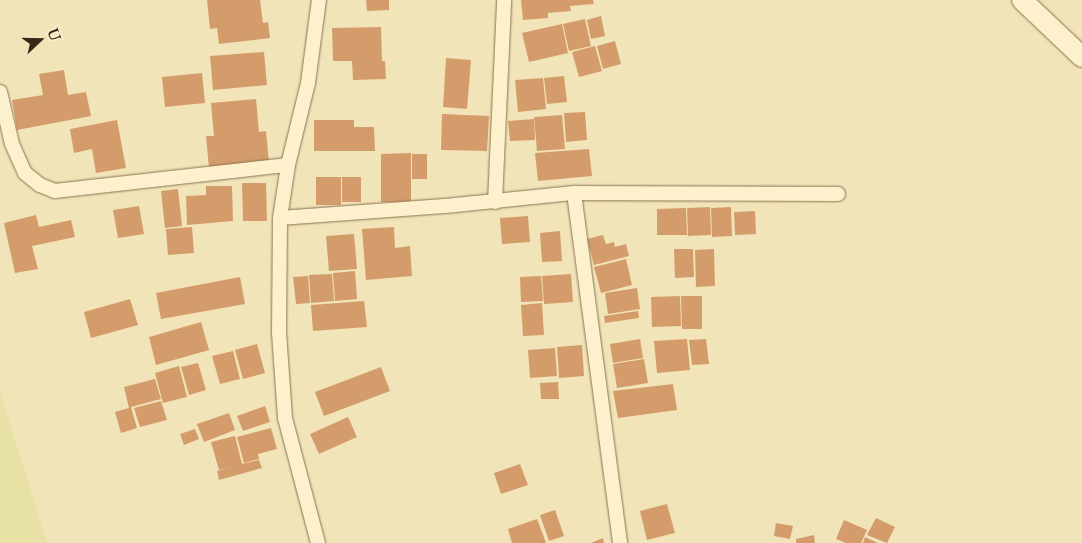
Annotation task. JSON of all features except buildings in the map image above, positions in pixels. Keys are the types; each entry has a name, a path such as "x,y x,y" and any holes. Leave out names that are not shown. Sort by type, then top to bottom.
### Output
{"main road":[{"path":"1022,0 1082,57"}],"street":[{"path":"318,543 285,418 279,332 280,218 288,165 308,83 319,0"},
{"path":"495,202 504,0"},
{"path":"0,92 12,144 25,173 40,185 55,191 288,165"},
{"path":"280,218 495,202 574,193 838,194"},
{"path":"574,193 620,543"}],"shaded area":[{"path":"0,391 47,543 0,543"}]}
